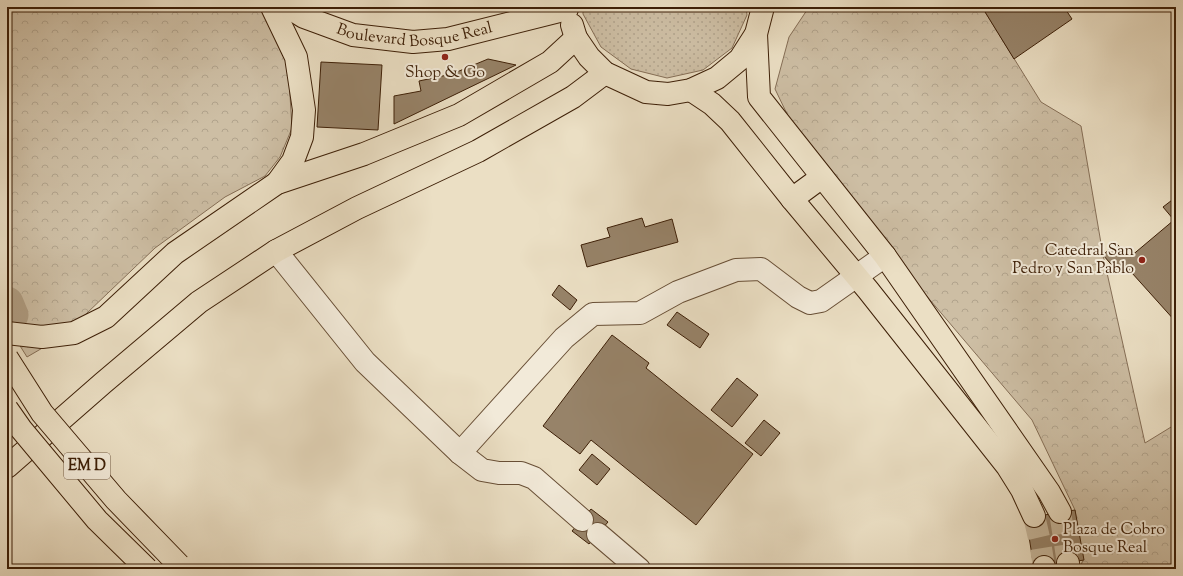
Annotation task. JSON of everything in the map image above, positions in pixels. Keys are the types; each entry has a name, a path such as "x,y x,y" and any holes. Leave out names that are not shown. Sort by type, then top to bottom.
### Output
{"main road":[{"path":"272,7 296,57 304,110 302,136 293,161 277,183"},
{"name":"Boulevard Bosque Real","path":"288,7 304,17 353,35 413,42 448,39 568,8"},
{"path":"763,7 756,34 759,97 886,256 1014,459 1022,490 1034,516"},
{"path":"568,8 576,38 589,57 605,73 646,92 668,94 691,90 718,78 740,59 756,34"},
{"path":"7,333 42,336 74,333 106,317 175,253 277,183 364,154 459,115 550,62 576,38"},
{"path":"7,467 198,302 276,251 357,208 478,151 573,97 605,73"},
{"path":"691,90 712,104 730,121 792,199 1014,459 1049,492 1060,512"},
{"path":"792,199 822,177"},
{"name":"EM D","path":"7,358 42,413 116,500 182,567"},
{"name":"EM D","path":"7,410 21,430 97,520 146,569"}],"lane":[{"path":"276,251 365,362 460,453 482,470 499,473 520,473 534,478 582,520"},
{"path":"460,453 564,338 593,314 640,312 678,292 736,270 761,269 798,297 810,303 821,301 886,256"},
{"path":"598,534 639,569"}],"green space":[{"path":"7,7 261,7 288,62 292,128 280,157 265,176 225,197 155,248 63,336 27,357 7,325"},
{"path":"583,7 746,7 747,15 732,48 703,70 667,78 631,69 601,47 583,14"},
{"path":"809,7 982,7 1041,102 1081,126 1103,255 1145,443 1176,424 1176,569 1079,569 1083,560 1075,510 1032,420 902,267 801,143 775,89 789,37"}],"building":[{"path":"982,7 1064,7 1072,19 1014,59"},
{"path":"488,59 516,65 394,124 394,96 421,91 419,81 452,74"},
{"path":"321,62 382,65 378,130 317,127"},
{"name":"Catedral San Pedro y San Pablo","path":"1176,197 1176,322 1123,263 1116,270 1103,255 1116,243 1130,257 1174,220 1163,207"},
{"path":"642,218 645,227 672,219 678,242 587,267 581,245 610,237 607,228"},
{"path":"559,285 577,300 570,310 552,295"},
{"path":"677,312 709,334 700,348 667,325"},
{"path":"612,335 649,363 646,368 753,454 696,525 591,440 580,454 543,426"},
{"path":"737,378 758,395 732,427 711,410"},
{"path":"764,420 780,433 761,456 745,443"},
{"path":"592,454 610,469 597,485 579,470"},
{"path":"591,509 608,522 589,544 572,531"},
{"name":"Plaza de Cobro Bosque Real","path":"1075,510 1084,560 1034,568 1026,518"}],"waterway":[{"path":"7,303 12,315"}],"tunnel":[{"path":"1060,512 1068,563"},
{"path":"1034,516 1044,567"}],"place":[{"name":"Shop & Go","path":"445,57"},
{"name":"Catedral San Pedro y San Pablo","path":"1142,260"},
{"name":"Plaza de Cobro Bosque Real","path":"1055,539"}]}
